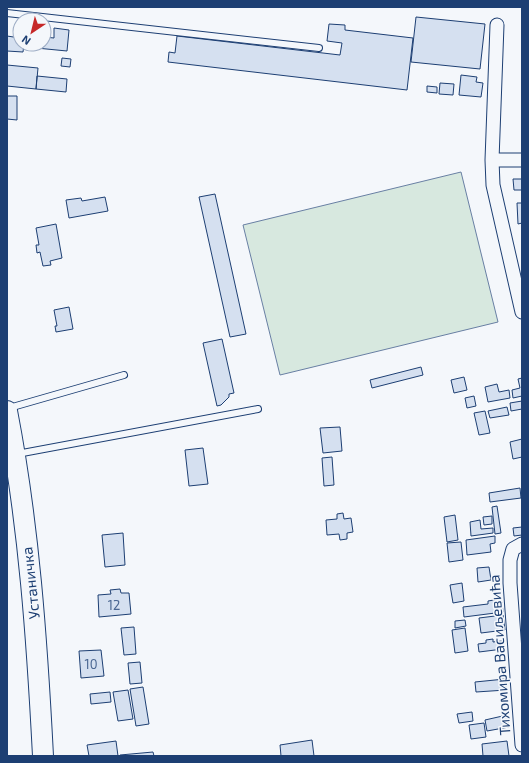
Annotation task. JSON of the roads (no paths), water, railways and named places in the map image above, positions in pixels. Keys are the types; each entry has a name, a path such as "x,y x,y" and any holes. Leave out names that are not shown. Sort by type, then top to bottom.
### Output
{"main road":[{"name":"Устаничка","path":"7,410 27,539 35,622 43,756"}],"street":[{"path":"497,25 492,160 493,185 522,312"},
{"path":"492,160 522,160"},
{"name":"Тихомира Васиљевића","path":"522,544 513,549 510,560 510,583 522,745"}],"lane":[{"path":"7,13 319,48"},
{"path":"7,410 124,375"},
{"path":"15,455 258,409"}]}
